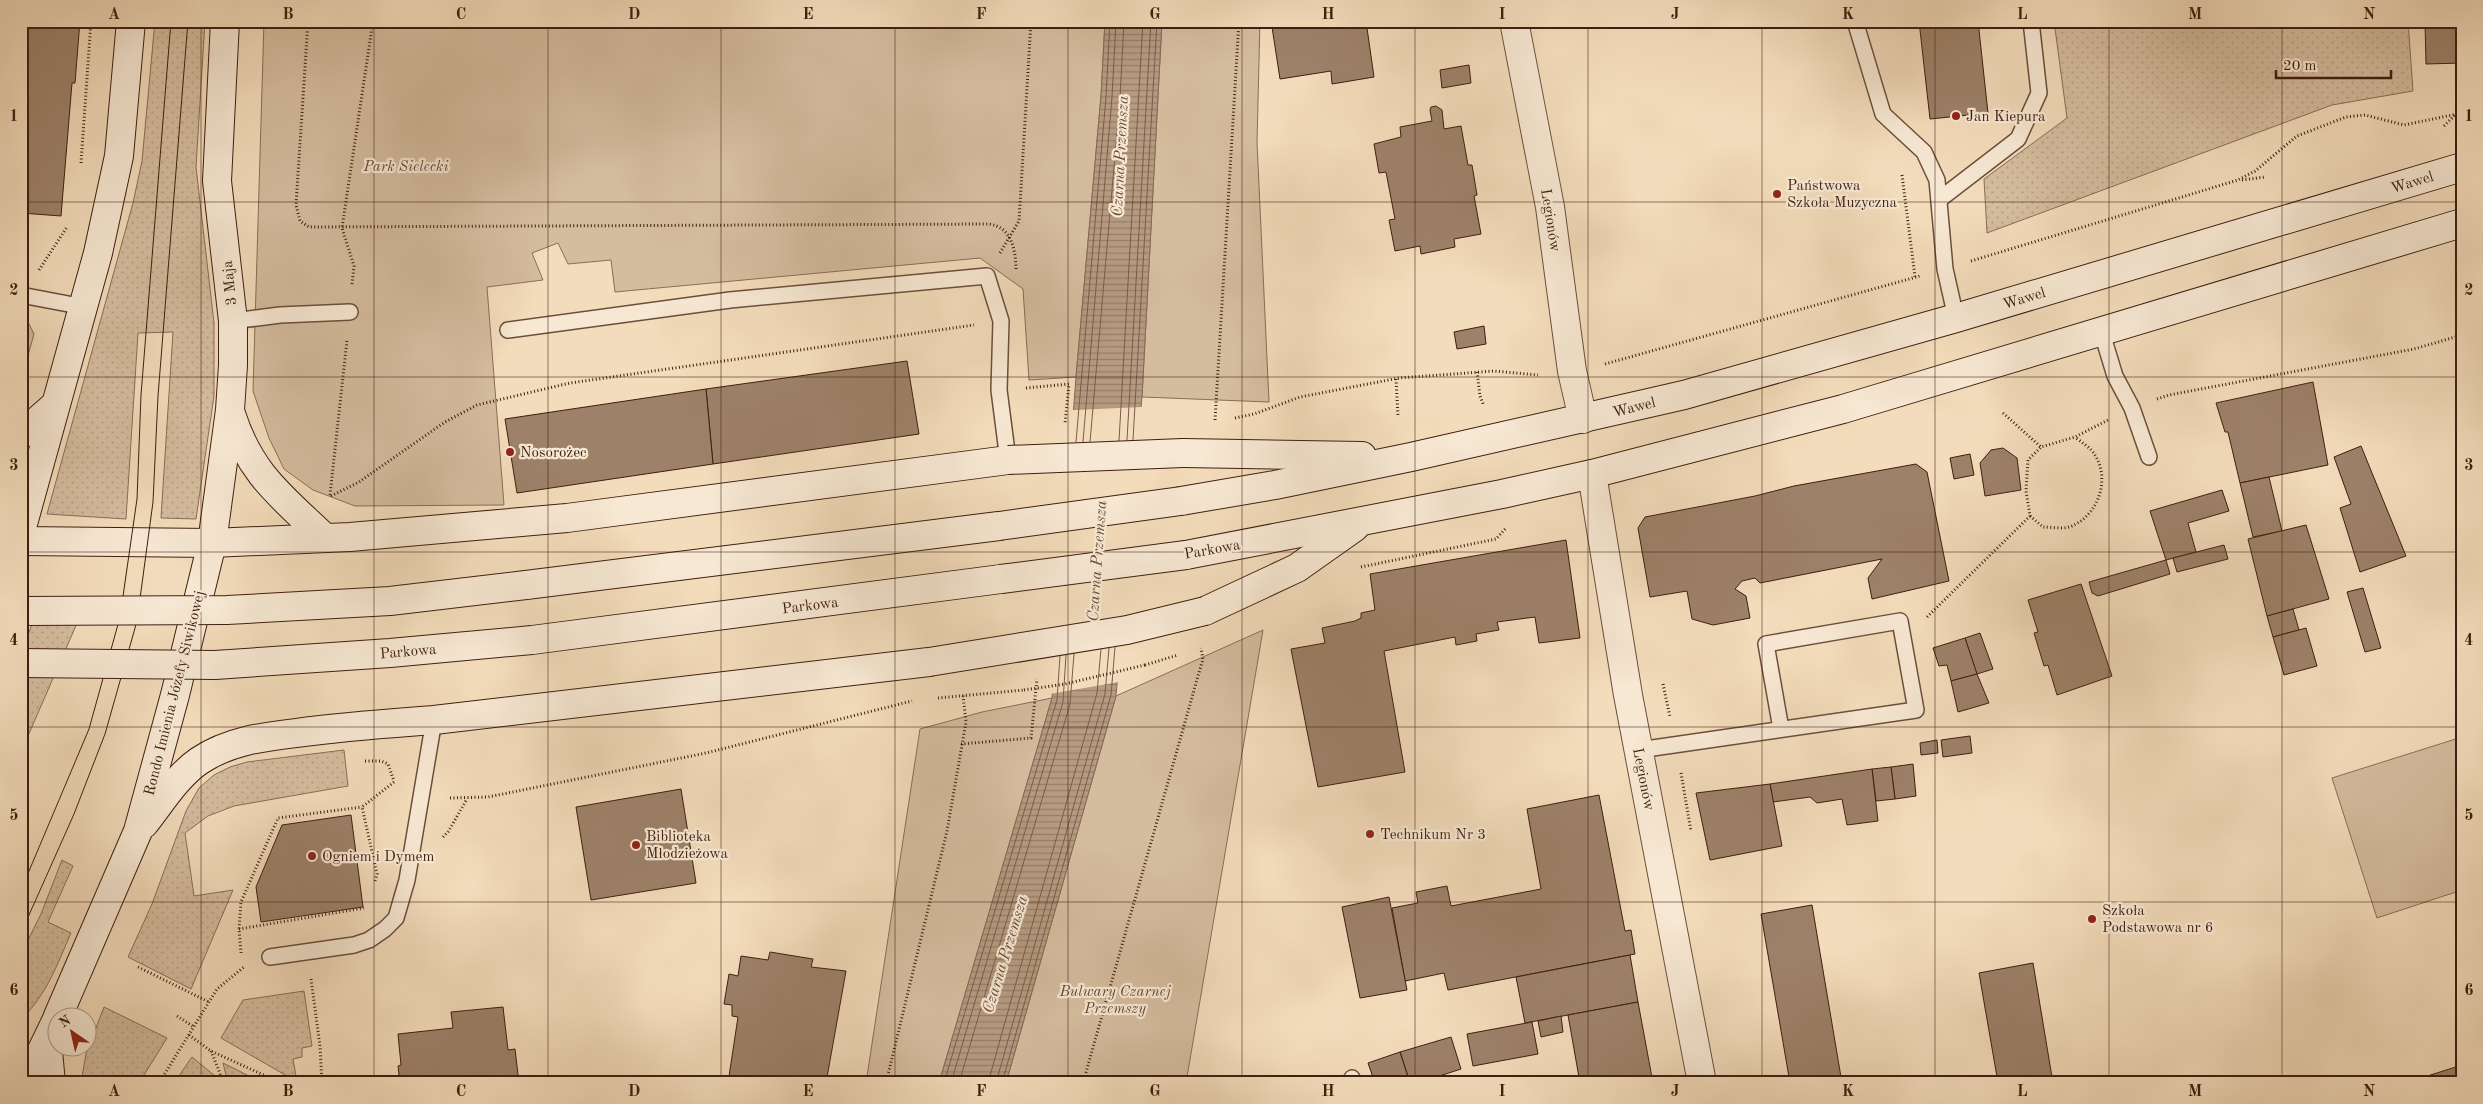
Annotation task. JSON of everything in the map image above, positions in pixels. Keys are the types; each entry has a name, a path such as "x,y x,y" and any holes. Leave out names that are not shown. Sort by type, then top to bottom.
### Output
{"street":[{"path":"21,531 54,406 84,307 119,156 131,21"},
{"name":"3 Maja","path":"212,543 230,410 233,365 233,321 217,181 225,21"},
{"name":"Legionów","path":"1514,21 1550,207 1572,371 1583,419"},
{"name":"Wawel","path":"1583,419 1684,395 1956,318 2462,167"},
{"path":"1592,474 1843,409 2101,330 2462,224"},
{"path":"21,435 54,406"},
{"path":"230,410 240,441 252,464 271,487 325,538"},
{"path":"21,611 226,610 390,601 526,585 999,526 1181,501 1275,485 1583,419"},
{"path":"21,541 212,543 350,538 567,518 1008,460 1183,453 1411,457"},
{"name":"Legionów","path":"1592,474 1639,750 1702,1083"},
{"name":"Parkowa","path":"21,662 215,665 390,653 532,640 1186,555 1365,521 1592,474"},
{"path":"138,831 182,777 198,762 229,745 272,736 434,720 929,662 1127,630 1204,610 1297,568 1365,521"},
{"name":"Rondo Imienia Józefy Siwikowej","path":"62,1006 138,831 175,695 212,543"},
{"name":"Rondo Imienia Józefy Siwikowej","path":"26,1083 48,1037"},
{"path":"51,1083 52,1056"}],"lane":[{"path":"1854,21 1883,114 1924,152 1937,180 1945,269 1956,318"},
{"path":"1940,199 2018,139 2039,93 2031,21"},
{"path":"508,330 730,300 987,276 1001,321 999,390 1008,460"},
{"path":"23,296 84,307"},
{"path":"233,321 280,315 350,312"},
{"path":"2101,330 2115,376 2132,408 2149,457"},
{"path":"1639,750 1916,710 1900,621 1766,644 1781,729"},
{"path":"270,957 354,945 369,940 386,929 396,918 407,880 434,720"}],"path":[{"path":"80,171 91,21"},
{"path":"308,21 297,211 300,221 309,227 989,224 1002,229 1010,237 1018,222 1031,21"},
{"path":"342,228 373,21"},
{"path":"1214,421 1239,21"},
{"path":"2238,180 2255,171 2297,136 2346,117 2365,115 2404,125 2462,113"},
{"path":"2444,126 2456,114"},
{"path":"1902,172 1915,277"},
{"path":"1254,414 1300,397 1396,379 1510,371 1541,375 1601,366 1945,269 2238,180 2265,177"},
{"path":"23,296 69,223"},
{"path":"330,496 359,482 446,422 477,405 570,383 1001,321"},
{"path":"1477,372 1480,396 1484,408"},
{"path":"1396,379 1398,416"},
{"path":"999,390 1069,384"},
{"path":"2003,413 2041,447"},
{"path":"2030,516 2043,527 2073,526 2083,520 2098,503 2102,482 2095,455 2075,436"},
{"path":"1355,568 1496,539 1506,529 1506,522"},
{"path":"1192,650 1209,644"},
{"path":"1083,1083 1203,659 1201,647"},
{"path":"928,699 1024,690 1065,684 1145,665 1184,653"},
{"path":"886,1083 947,831 966,722 963,695"},
{"path":"445,797 458,799 488,797 706,753 918,700"},
{"path":"961,744 1031,738"},
{"path":"242,968 239,929 241,902 278,818 362,807 394,782"},
{"path":"362,807 377,874 375,883"},
{"path":"239,929 366,908"},
{"path":"307,952 320,1046 322,1083"},
{"path":"160,1083 209,1002 223,983 242,968 270,957"},
{"path":"138,967 209,1002"},
{"path":"177,1016 194,1026"},
{"path":"189,1035 211,1051 281,1083"},
{"path":"211,1051 224,1083"}],"green space":[{"path":"155,21 205,21 196,167 214,323 214,396 196,519 161,518 173,332 138,333 126,519 47,514 133,203 142,161"},
{"name":"Park Sielecki","path":"264,21 1105,21 1101,96 1076,377 1029,380 1023,289 980,258 615,292 611,260 568,264 558,243 532,253 543,280 487,287 504,505 355,506 313,490 284,469 269,438 253,391"},
{"path":"1162,21 1260,21 1257,142 1269,402 1142,397"},
{"path":"2054,21 2408,21 2413,91 2332,105 1987,233 1984,179 2067,118"},
{"path":"27,320 34,334 21,381 21,331"},
{"path":"33,621 78,621 21,752 21,655"},
{"name":"Bulwary Czarnej Przemszy","path":"1263,630 1186,1083 1006,1083 1116,696"},
{"path":"1052,698 939,1083 866,1083 920,729 982,712"},
{"path":"2462,737 2462,890 2377,918 2332,778"},
{"path":"344,750 348,786 234,806 208,816 185,833 194,896 233,890 191,989 128,957 152,904 186,811 199,788 214,775 230,767 247,762"},
{"path":"62,860 73,866 48,922 71,933 45,989 21,1020 21,954 41,914"},
{"path":"304,991 312,1046 302,1048 302,1057 293,1059 296,1076 287,1076 221,1038 243,1000"},
{"path":"104,1007 167,1038 139,1083 81,1083 86,1056 98,1056 98,1023"},
{"path":"192,1057 215,1076 217,1083 174,1083"},
{"path":"223,1063 263,1083 228,1083"}],"water":[{"name":"Czarna Przemsza","path":"1105,21 1162,21 1142,397 1116,696 1006,1083 939,1083 1052,698 1076,377 1101,96"}],"pier":[{"path":"1143,407 1119,682 1050,694 1071,410"}],"building":[{"path":"21,21 80,21 75,83 72,83 61,216 21,213"},
{"path":"1271,21 1308,21 1272,27"},
{"path":"1308,21 1366,21 1374,77 1332,84 1331,71 1280,79 1272,27"},
{"path":"1919,21 1978,21 1988,113 1930,119"},
{"path":"2425,21 2462,21 2462,63 2426,64"},
{"path":"1469,65 1471,83 1442,88 1440,70"},
{"path":"1436,106 1442,110 1444,129 1461,126 1468,165 1472,165 1477,195 1474,196 1481,234 1454,239 1455,247 1421,254 1420,246 1395,251 1389,220 1395,219 1386,172 1379,173 1374,144 1401,137 1400,127 1432,121 1430,110 1431,107"},
{"path":"1484,326 1486,344 1457,349 1454,332"},
{"path":"907,361 919,434 713,464 706,389"},
{"path":"2313,382 2328,465 2240,483 2228,432 2225,432 2216,403"},
{"path":"706,389 713,464 517,493 505,419"},
{"path":"2361,446 2406,556 2360,572 2340,508 2351,504 2334,457"},
{"path":"2003,448 2017,458 2021,490 1985,496 1980,463 1991,450"},
{"path":"1970,454 1974,475 1954,479 1950,458"},
{"path":"1916,464 1927,472 1949,581 1872,599 1868,578 1882,559 1760,583 1755,578 1742,581 1735,589 1746,596 1750,618 1713,625 1692,619 1687,591 1650,597 1638,528 1645,517 1755,496 1794,486"},
{"path":"2269,477 2282,531 2253,537 2240,483"},
{"path":"2222,490 2229,511 2188,523 2196,552 2166,560 2150,511"},
{"path":"2306,525 2329,599 2267,616 2248,539"},
{"path":"1566,540 1580,638 1539,643 1535,617 1497,622 1499,630 1476,634 1477,641 1456,645 1455,637 1384,651 1405,772 1318,787 1291,649 1325,643 1322,628 1355,621 1361,618 1361,613 1375,610 1370,574"},
{"path":"2224,545 2228,559 2177,572 2173,558"},
{"path":"2166,560 2170,574 2098,596 2092,593 2089,582"},
{"path":"2081,584 2112,676 2057,695 2048,665 2044,666 2034,633 2038,632 2028,600"},
{"path":"2363,588 2381,648 2365,652 2347,592"},
{"path":"2293,609 2299,630 2273,637 2267,616"},
{"path":"2306,628 2317,666 2284,675 2273,637"},
{"path":"1980,633 1993,669 1977,674 1965,638"},
{"path":"1965,638 1977,674 1951,681 1947,665 1939,666 1933,648"},
{"path":"1977,674 1989,703 1958,712 1951,681"},
{"path":"1970,736 1972,753 1943,757 1941,740"},
{"path":"1937,740 1938,753 1921,755 1920,743"},
{"path":"1913,764 1916,796 1895,799 1891,767"},
{"path":"1891,767 1895,799 1876,801 1872,769"},
{"path":"1872,769 1878,821 1847,825 1842,799 1817,803 1810,797 1773,802 1770,784"},
{"path":"1770,784 1782,846 1710,860 1696,793"},
{"name":"Biblioteka Młodzieżowa","path":"681,789 696,883 591,900 576,807"},
{"path":"1599,795 1625,931 1631,930 1635,954 1448,990 1444,973 1405,981 1392,908 1418,903 1416,892 1447,886 1451,906 1541,889 1527,809"},
{"name":"Ogniem i Dymem","path":"351,815 363,907 261,922 256,887 282,825"},
{"path":"1389,897 1407,990 1360,998 1342,907"},
{"path":"1812,905 1842,1083 1790,1083 1761,914"},
{"path":"770,952 813,959 811,967 846,971 826,1083 728,1083 738,1017 732,1016 732,1005 724,1004 729,974 738,976 741,956 768,960"},
{"path":"1630,955 1638,1002 1525,1023 1516,977"},
{"path":"2033,963 2053,1083 1967,1083 1997,1077 1979,973"},
{"path":"1638,1002 1653,1083 1580,1083 1568,1015"},
{"path":"503,1007 508,1050 515,1049 519,1083 400,1083 398,1066 401,1065 398,1034 453,1028 451,1012"},
{"path":"1561,1016 1563,1032 1541,1037 1538,1021"},
{"path":"1532,1022 1538,1054 1473,1066 1467,1034"},
{"path":"1451,1037 1461,1069 1418,1083 1410,1083 1400,1052"},
{"path":"1400,1052 1410,1083 1375,1083 1368,1063"},
{"path":"2462,1065 2462,1083 2419,1083 2418,1079"}],"tram line":[{"path":"21,890 89,729 120,617 137,499 141,395 171,21"},
{"path":"21,933 74,814 105,734 137,621 153,502 158,396 188,21"}],"place":[{"name":"Jan Kiepura","path":"1956,116"},
{"name":"Państwowa Szkoła Muzyczna","path":"1777,194"},
{"name":"Nosorożec","path":"510,452"},
{"name":"Technikum Nr 3","path":"1370,834"},
{"name":"Biblioteka Młodzieżowa","path":"636,845"},
{"name":"Ogniem i Dymem","path":"312,856"},
{"name":"Szkoła Podstawowa nr 6","path":"2092,919"}]}
